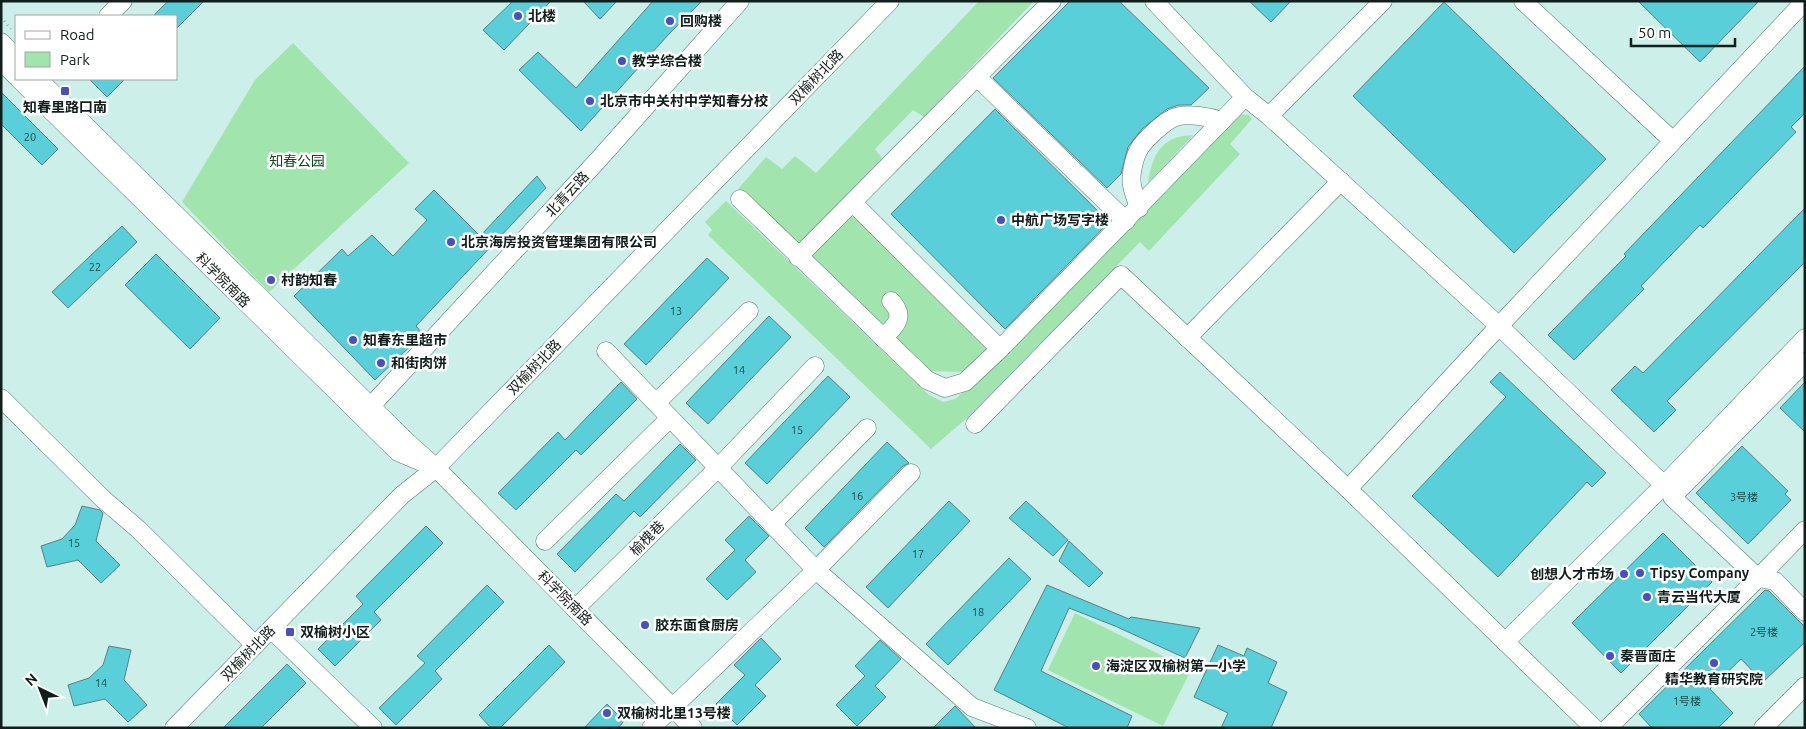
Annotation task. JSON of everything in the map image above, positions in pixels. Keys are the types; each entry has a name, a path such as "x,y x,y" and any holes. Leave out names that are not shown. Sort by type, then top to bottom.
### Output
{"street":[{"path":"109,15 123,1"},
{"name":"北青云路","path":"371,406 599,159 740,1"},
{"name":"双榆树北路","path":"174,728 402,495 436,468 890,1"},
{"path":"798,257 1052,1"},
{"path":"1154,1 1245,97 1269,116 1499,326 1664,486"},
{"path":"1269,116 1383,1"},
{"path":"1523,1 1673,141"},
{"path":"1348,490 1499,326 1805,1"},
{"path":"2,48 15,57"},
{"path":"2,48 15,74"},
{"path":"977,77 1126,221"},
{"name":"科学院南路","path":"20,80 398,452 436,468"},
{"name":"科学院南路","path":"42,80 436,468 693,728"},
{"path":"740,199 926,380 944,388 965,382 1000,349 1245,97"},
{"path":"1139,208 1131,184 1133,169 1138,151 1160,126 1175,117 1210,117 1222,121"},
{"path":"1187,338 1341,181"},
{"path":"853,203 1000,349"},
{"path":"975,424 1121,275 1348,490 1594,728"},
{"path":"883,338 893,328 898,319 899,311 890,301"},
{"path":"656,403 749,311"},
{"path":"1505,642 1664,486 1805,338"},
{"path":"606,351 816,570 972,707 1027,728"},
{"path":"1805,362 1672,497 1758,578 1775,581 1805,612"},
{"name":"榆槐巷","path":"575,609 718,468 815,366"},
{"path":"1,398 103,498 138,529 255,645"},
{"path":"545,541 670,418"},
{"path":"772,524 867,428"},
{"path":"651,728 816,570 911,473"},
{"path":"1608,728 1805,530"},
{"path":"271,629 373,728"},
{"path":"1764,728 1805,686"}],"green space":[{"path":"979,1 1034,1 924,117 913,110 875,149 882,158 797,248 738,189 766,157 782,169 795,156 816,173"},
{"name":"知春公园","path":"293,43 409,163 269,292 182,202 255,80"},
{"path":"1236,114 1249,115 1252,119 1230,144 1240,154 1149,251 1140,242 967,418 931,449 708,235 712,230 705,222 726,201 929,395 943,402 955,399 967,389"},
{"path":"1193,135 1148,183 1152,163 1160,148 1173,139"},
{"path":"852,216 860,218 991,347 965,372 926,371 809,258"},
{"path":"1075,613 1191,670 1163,726 1048,670"}],"building":[{"path":"168,1 204,1 178,27 178,15 154,15"},
{"name":"北楼","path":"513,1 551,1 504,50 483,30"},
{"path":"583,1 617,1 600,19"},
{"name":"教学综合楼","path":"653,1 702,1 669,34 581,131 519,70 538,52 576,88"},
{"path":"1070,1 1119,1 1209,88 1191,105 1179,105 1167,109 1142,129 1128,147 1121,174 1107,188 993,78"},
{"path":"1249,1 1291,1 1271,22"},
{"path":"1638,1 1759,1 1700,62"},
{"path":"1444,2 1606,159 1514,253 1353,96"},
{"path":"1805,66 1805,113 1791,127 1796,132 1703,228 1700,225 1641,286 1644,289 1574,360 1548,335 1626,256 1624,254"},
{"path":"90,80 124,80 107,97"},
{"path":"1,92 58,149 42,165 1,124"},
{"name":"中航广场写字楼","path":"995,109 1109,222 1005,329 891,214"},
{"path":"537,176 546,188 416,326 423,334 375,380 294,296 342,249 348,256 372,235 393,256 427,220 415,209 434,190 480,236"},
{"path":"1805,208 1805,262 1667,401 1676,410 1654,432 1611,390 1635,366 1643,373"},
{"path":"122,226 137,242 68,308 52,292"},
{"path":"156,254 220,318 190,349 125,285"},
{"path":"707,258 729,278 646,365 624,344"},
{"path":"769,316 791,337 708,424 686,403"},
{"path":"1500,372 1606,473 1592,487 1587,482 1498,577 1412,496 1506,397 1490,382"},
{"path":"828,376 850,397 767,484 745,463"},
{"path":"621,382 637,399 581,455 576,450 516,510 498,493 558,432 565,440"},
{"path":"1805,382 1805,432 1780,408"},
{"path":"887,442 909,463 903,466 824,547 805,528"},
{"path":"680,444 696,460 640,517 634,511 575,572 557,554 616,494 624,501"},
{"path":"1742,446 1788,491 1785,494 1791,500 1748,544 1696,493"},
{"path":"949,501 970,521 888,608 866,587"},
{"path":"1026,501 1068,540 1053,556 1009,518"},
{"path":"82,506 100,510 103,513 96,541 120,565 101,583 78,560 47,567 41,546 62,539 75,525"},
{"path":"749,516 769,536 745,560 756,572 727,600 706,579 735,550 725,540"},
{"path":"426,526 443,543 374,612 381,620 335,666 318,649 363,604 356,596"},
{"name":"青云当代大厦","path":"1663,533 1712,582 1621,673 1572,623"},
{"path":"1069,541 1103,573 1089,587 1059,561"},
{"path":"1009,558 1031,579 948,665 926,644"},
{"path":"487,585 504,602 435,671 442,679 396,725 379,708 425,663 417,656"},
{"path":"1047,585 1129,619 1131,617 1200,628 1185,658 1115,626 1069,608 1041,671 1132,716 1127,728 1069,728 994,690"},
{"path":"1765,590 1769,591 1805,627 1805,642 1763,682 1741,659 1710,689 1733,713 1718,728 1652,728 1639,714"},
{"path":"761,638 781,659 755,685 766,696 737,725 716,704 745,675 734,665"},
{"path":"880,640 901,659 875,686 886,697 857,726 836,705 865,676 855,666"},
{"path":"549,645 565,662 500,728 491,728 479,715"},
{"path":"1218,645 1244,656 1247,648 1277,662 1268,683 1287,692 1271,728 1221,728 1228,713 1194,697"},
{"path":"109,646 131,650 124,680 147,705 128,722 105,699 74,706 68,685 89,678 103,665"},
{"path":"287,664 306,683 261,728 223,728"},
{"name":"双榆树北里13号楼","path":"607,704 624,721 618,728 584,728"},
{"path":"955,706 976,728 933,728"}],"place":[{"name":"北楼","path":"518,16"},
{"name":"回购楼","path":"670,21"},
{"name":"教学综合楼","path":"622,61"},
{"name":"知春里路口南","path":"65,91"},
{"name":"北京市中关村中学知春分校","path":"590,101"},
{"name":"中航广场写字楼","path":"1001,220"},
{"name":"北京海房投资管理集团有限公司","path":"451,242"},
{"name":"村韵知春","path":"271,280"},
{"name":"知春东里超市","path":"353,340"},
{"name":"和街肉饼","path":"381,363"},
{"name":"Tipsy Company","path":"1640,573"},
{"name":"创想人才市场","path":"1624,574"},
{"name":"青云当代大厦","path":"1647,597"},
{"name":"胶东面食厨房","path":"645,625"},
{"name":"双榆树小区","path":"290,632"},
{"name":"秦晋面庄","path":"1610,656"},
{"name":"精华教育研究院","path":"1714,663"},
{"name":"海淀区双榆树第一小学","path":"1096,666"},
{"name":"双榆树北里13号楼","path":"607,713"}]}
